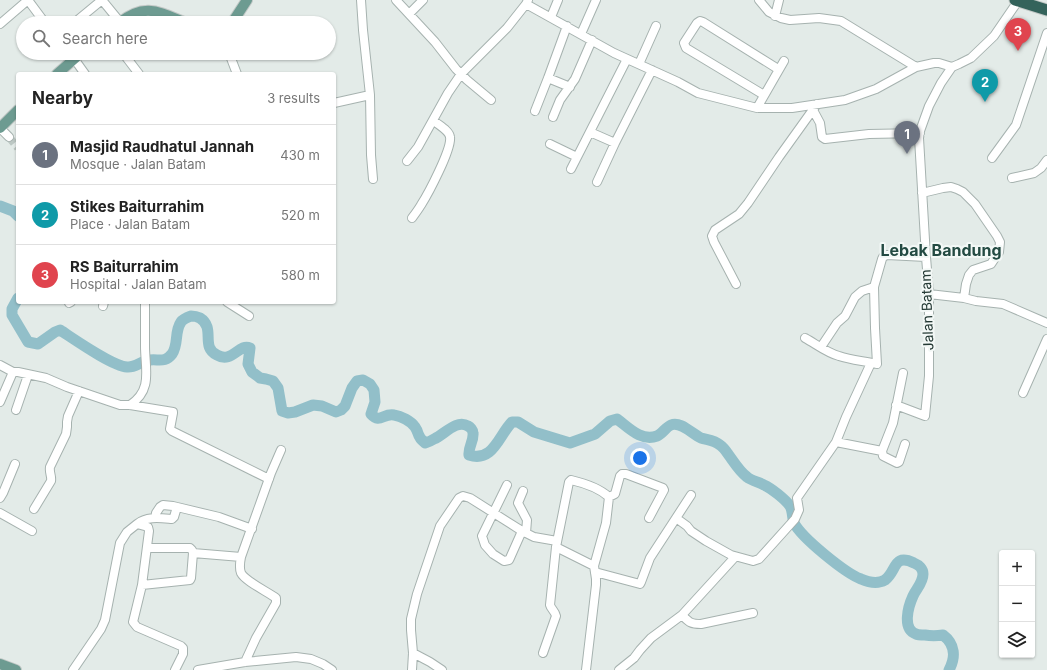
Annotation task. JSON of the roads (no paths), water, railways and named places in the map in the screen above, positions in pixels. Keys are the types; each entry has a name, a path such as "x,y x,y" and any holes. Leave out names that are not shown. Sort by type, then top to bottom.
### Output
{"highway":[{"path":"1034,0 1047,4"},
{"path":"1016,1 1047,10"}],"main road":[{"path":"237,16 247,0"},
{"path":"129,16 143,10 151,10 169,16"},
{"path":"59,72 70,60"},
{"path":"0,128 16,112"},
{"path":"0,664 16,670"}],"street":[{"path":"0,24 28,0 40,16"},
{"path":"83,16 102,0 115,16"},
{"path":"361,0 370,95 373,179"},
{"path":"396,0 435,42 456,69 491,100"},
{"path":"409,14 422,0"},
{"path":"551,17 558,0"},
{"path":"581,34 596,0"},
{"path":"759,0 769,12 781,18 790,20 819,18 841,21 916,67"},
{"path":"775,16 778,0"},
{"path":"407,161 418,147 432,120 461,74 507,28 527,2 605,48 698,93 758,108 792,108 815,107 845,100 876,89 916,67 934,63 952,67 959,64 971,58 994,36 1016,1"},
{"path":"764,95 686,48 684,43 697,22 700,21 778,69"},
{"path":"534,111 567,26"},
{"path":"639,64 656,26"},
{"path":"992,158 1016,125 1047,33"},
{"path":"553,118 560,100 575,79 592,40"},
{"path":"571,169 627,58"},
{"path":"78,60 84,72"},
{"path":"128,60 137,72"},
{"path":"232,60 236,72"},
{"path":"758,108 778,69 784,61"},
{"name":"Jalan Batam","path":"896,405 925,416 929,376 929,294 919,138 929,106 941,83 952,67"},
{"path":"597,182 652,70"},
{"path":"548,78 570,87"},
{"path":"336,103 370,95"},
{"path":"815,107 820,123 822,137 825,139 869,134 920,133"},
{"path":"736,284 714,242 712,234 715,230 739,214 748,203 815,107"},
{"path":"412,218 435,179 447,153 450,138 448,133 432,120"},
{"path":"0,128 9,137"},
{"path":"590,132 615,143"},
{"path":"550,144 577,157"},
{"path":"1012,178 1034,173 1041,168 1047,160"},
{"path":"922,193 944,188 957,189 963,192 975,204 1000,242 999,252 991,264 973,270 969,275 964,298"},
{"path":"805,338 840,356 877,364 874,328 874,287 882,259 887,255 926,257"},
{"path":"822,347 837,323 845,316 855,297 862,291 874,287"},
{"path":"929,294 1003,304 1047,323"},
{"path":"130,405 143,391 146,377 145,304"},
{"path":"230,304 249,316"},
{"path":"1023,393 1047,339"},
{"path":"676,518 691,531 731,555 755,561 760,559 795,520 799,510 798,498 836,442 871,363"},
{"path":"0,365 14,372 46,378 120,405 130,405 173,412 170,429 172,431 269,479"},
{"path":"0,402 14,372"},
{"path":"903,373 893,423 882,451 883,456 898,463 905,444"},
{"path":"16,410 28,375"},
{"path":"34,509 51,481 49,471 50,467 66,434 68,416 79,391"},
{"path":"836,442 882,451"},
{"path":"245,662 256,638 276,603 276,598 242,574 240,566 241,557 281,450"},
{"path":"0,498 15,464"},
{"path":"586,670 596,584 594,569 606,523 610,497 615,494 620,476 622,474 626,474 663,488 664,490 649,518"},
{"path":"543,653 556,616 550,605 557,544 570,481 580,482 603,492 610,497"},
{"path":"507,485 482,536 486,545 493,554 504,561 508,560 524,532 527,520 518,503 523,491"},
{"path":"412,670 413,653 411,619 417,594 440,526 459,498 463,496 470,498 524,532 534,537 557,544 594,569 640,584 650,558 691,495"},
{"path":"155,518 157,510 163,505 219,517 252,529"},
{"path":"73,670 101,629 105,620 117,550 127,532 144,520 155,518 172,519 177,507"},
{"path":"0,513 32,531"},
{"path":"137,524 149,528 142,585 133,622 137,627 183,648 183,654 175,670"},
{"path":"142,585 191,579 192,550 190,548 147,548"},
{"path":"192,553 241,557"},
{"path":"619,670 634,658 651,638 682,614 735,556"},
{"path":"682,614 689,623 701,624 753,613"},
{"path":"413,653 442,670"},
{"path":"198,670 245,662 296,657 311,659 332,670"}],"waterway":[{"path":"0,206 13,211 16,214"},
{"path":"16,302 12,309 12,315 28,342 38,344 60,330 112,362 127,367 147,361 167,359 174,350 181,322 191,316 198,317 205,322 208,332 209,347 212,352 217,355 227,357 242,348 250,348 248,364 252,372 260,378 273,381 278,388 282,411 288,413 295,412 313,405 322,406 336,412 345,406 352,388 357,381 363,380 370,384 374,390 375,402 371,414 374,417 379,418 387,415 394,415 406,419 413,425 420,439 425,443 438,437 450,428 464,424 468,426 473,433 469,455 477,456 490,452 512,422 518,422 534,432 570,443 595,434 610,421 617,419 635,433 646,437 657,436 671,425 675,424 683,426 701,438 718,443 744,475 751,480 767,486 781,497 790,506 794,523 806,537 814,546 845,570 861,579 879,582 885,580 896,564 902,560 907,560 919,566 922,570 923,577 909,606 907,617 909,628 917,634 931,636 943,635 950,642 953,651 953,660 949,670"}],"tunnel":[{"path":"9,137 16,146"}],"place":[{"name":"RS Baiturrahim","path":"1018,51"},
{"name":"Stikes Baiturrahim","path":"985,102"},
{"name":"Masjid Raudhatul Jannah","path":"907,154"}],"district":[{"name":"Lebak Bandung","path":"941,250"}]}
